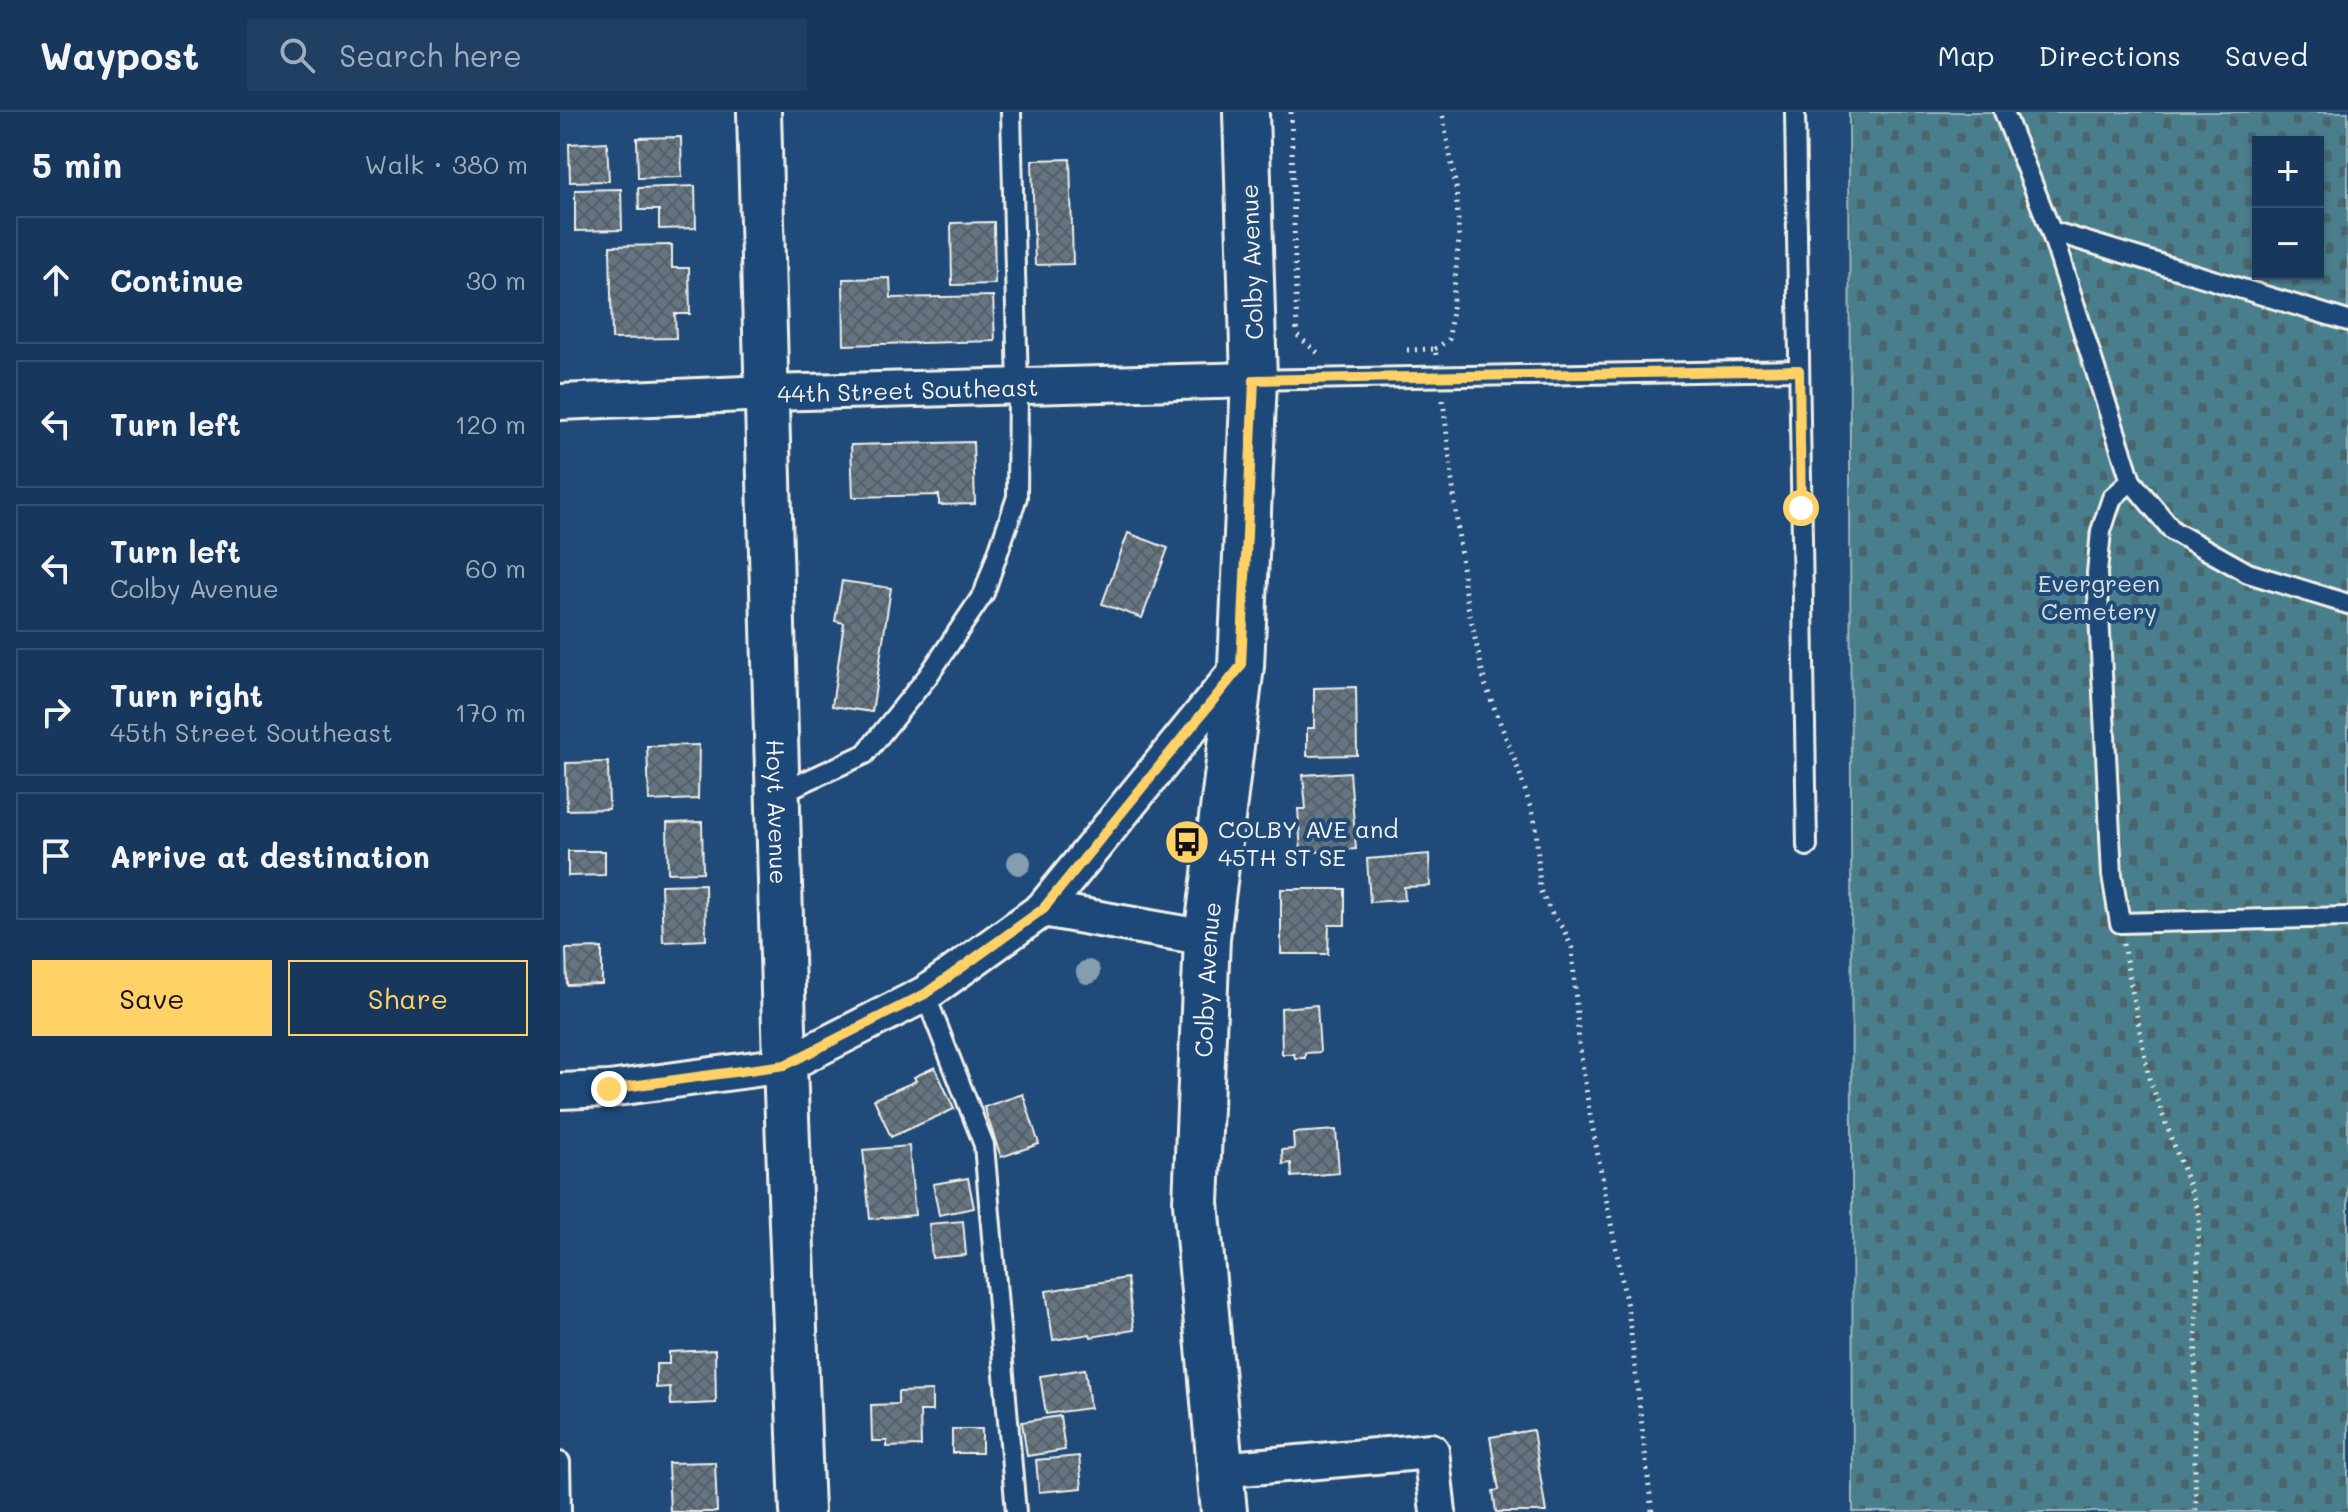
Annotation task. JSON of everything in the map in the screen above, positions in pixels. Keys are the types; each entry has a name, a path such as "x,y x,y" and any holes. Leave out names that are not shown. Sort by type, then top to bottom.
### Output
{"main road":[{"name":"Colby Avenue","path":"1221,1491 1196,1203 1207,938 1241,666 1254,380 1246,112"}],"street":[{"name":"Hoyt Avenue","path":"759,112 785,1065 802,1512"},
{"name":"44th Street Southeast","path":"560,402 768,393 1254,380"},
{"path":"560,1091 609,1089 785,1065 925,994 1043,909 1241,666"},
{"path":"1043,909 1207,938"},
{"path":"1221,1491 1431,1451 1438,1512"}],"lane":[{"path":"778,794 865,754 928,676 984,593 1017,497 1018,387 1011,112"},
{"path":"1795,112 1807,846"},
{"path":"2004,112 2051,231 2131,481 2173,531 2248,573 2348,604"},
{"path":"2051,231 2348,321"},
{"path":"1254,380 1799,370"},
{"path":"2131,481 2112,498 2101,531 2097,573 2112,875 2120,923 2348,917"},
{"path":"925,994 984,1145 1016,1512"},
{"path":"560,1462 561,1512"}],"path":[{"path":"1291,112 1297,335 1318,353 1332,353"},
{"path":"1406,350 1435,349 1449,339 1459,239 1456,187 1442,112"},
{"path":"1435,349 1465,592 1485,684 1536,825 1540,890 1572,948 1579,1043 1629,1317 1652,1512"},
{"path":"2120,923 2149,1078 2199,1212 2194,1426 2196,1512"}],"green space":[{"name":"Evergreen Cemetery","path":"1849,112 2348,112 2348,1512 1853,1512"}],"building":[{"path":"681,137 682,177 638,178 637,138"},
{"path":"607,142 609,181 570,182 569,144"},
{"path":"1070,159 1073,264 1035,265 1032,160"},
{"path":"695,186 696,228 659,229 659,210 639,210 638,188"},
{"path":"621,189 622,230 575,231 575,190"},
{"path":"994,222 995,284 952,285 951,223"},
{"path":"672,245 672,268 689,268 690,314 675,314 676,338 612,339 610,246"},
{"path":"890,278 891,298 993,296 995,341 844,345 843,279"},
{"path":"973,442 975,504 939,505 939,495 853,497 851,445"},
{"path":"1128,533 1168,548 1142,618 1102,604"},
{"path":"842,581 891,588 872,712 832,706 844,623 835,621"},
{"path":"1356,687 1357,755 1307,756 1307,728 1314,728 1314,688"},
{"path":"699,745 698,799 649,801 647,746"},
{"path":"608,762 609,809 567,810 566,763"},
{"path":"1350,772 1356,849 1301,853 1298,809 1306,809 1303,775"},
{"path":"702,822 703,872 668,873 667,823"},
{"path":"568,851 605,851 605,875 568,876"},
{"path":"1429,854 1430,886 1404,887 1405,900 1370,902 1367,859"},
{"path":"705,884 706,940 663,942 661,885"},
{"path":"1281,889 1345,889 1345,925 1329,925 1328,954 1281,954"},
{"path":"602,948 602,984 567,985 566,949"},
{"path":"1317,1005 1320,1052 1305,1053 1305,1058 1282,1054 1281,1008"},
{"path":"935,1067 954,1109 891,1137 874,1099 916,1081 914,1077"},
{"path":"1023,1094 1039,1144 1001,1157 984,1107"},
{"path":"1336,1130 1339,1173 1292,1177 1291,1163 1283,1164 1282,1150 1294,1149 1293,1133"},
{"path":"909,1146 915,1215 870,1219 863,1150"},
{"path":"968,1178 974,1208 939,1215 933,1184"},
{"path":"963,1221 966,1255 932,1258 929,1224"},
{"path":"1127,1278 1134,1330 1053,1340 1046,1291"},
{"path":"715,1350 716,1403 671,1405 670,1387 656,1388 656,1364 669,1364 669,1352"},
{"path":"1085,1369 1090,1408 1046,1414 1040,1376"},
{"path":"932,1391 932,1411 920,1411 921,1446 887,1447 887,1441 872,1441 871,1405 898,1404 898,1392"},
{"path":"1060,1416 1065,1450 1027,1456 1022,1422"},
{"path":"952,1429 982,1429 982,1453 952,1453"},
{"path":"1533,1430 1546,1512 1496,1512 1493,1491 1499,1490 1490,1437"},
{"path":"1079,1456 1082,1488 1039,1492 1036,1460"},
{"path":"715,1462 717,1512 670,1512 668,1463"}],"place":[{"name":"COLBY AVE and 45TH ST SE","path":"1187,842"}],"route":[{"path":"609,1089 785,1065 925,994 1043,909 1241,666 1254,380 1799,370 1801,508"}]}
